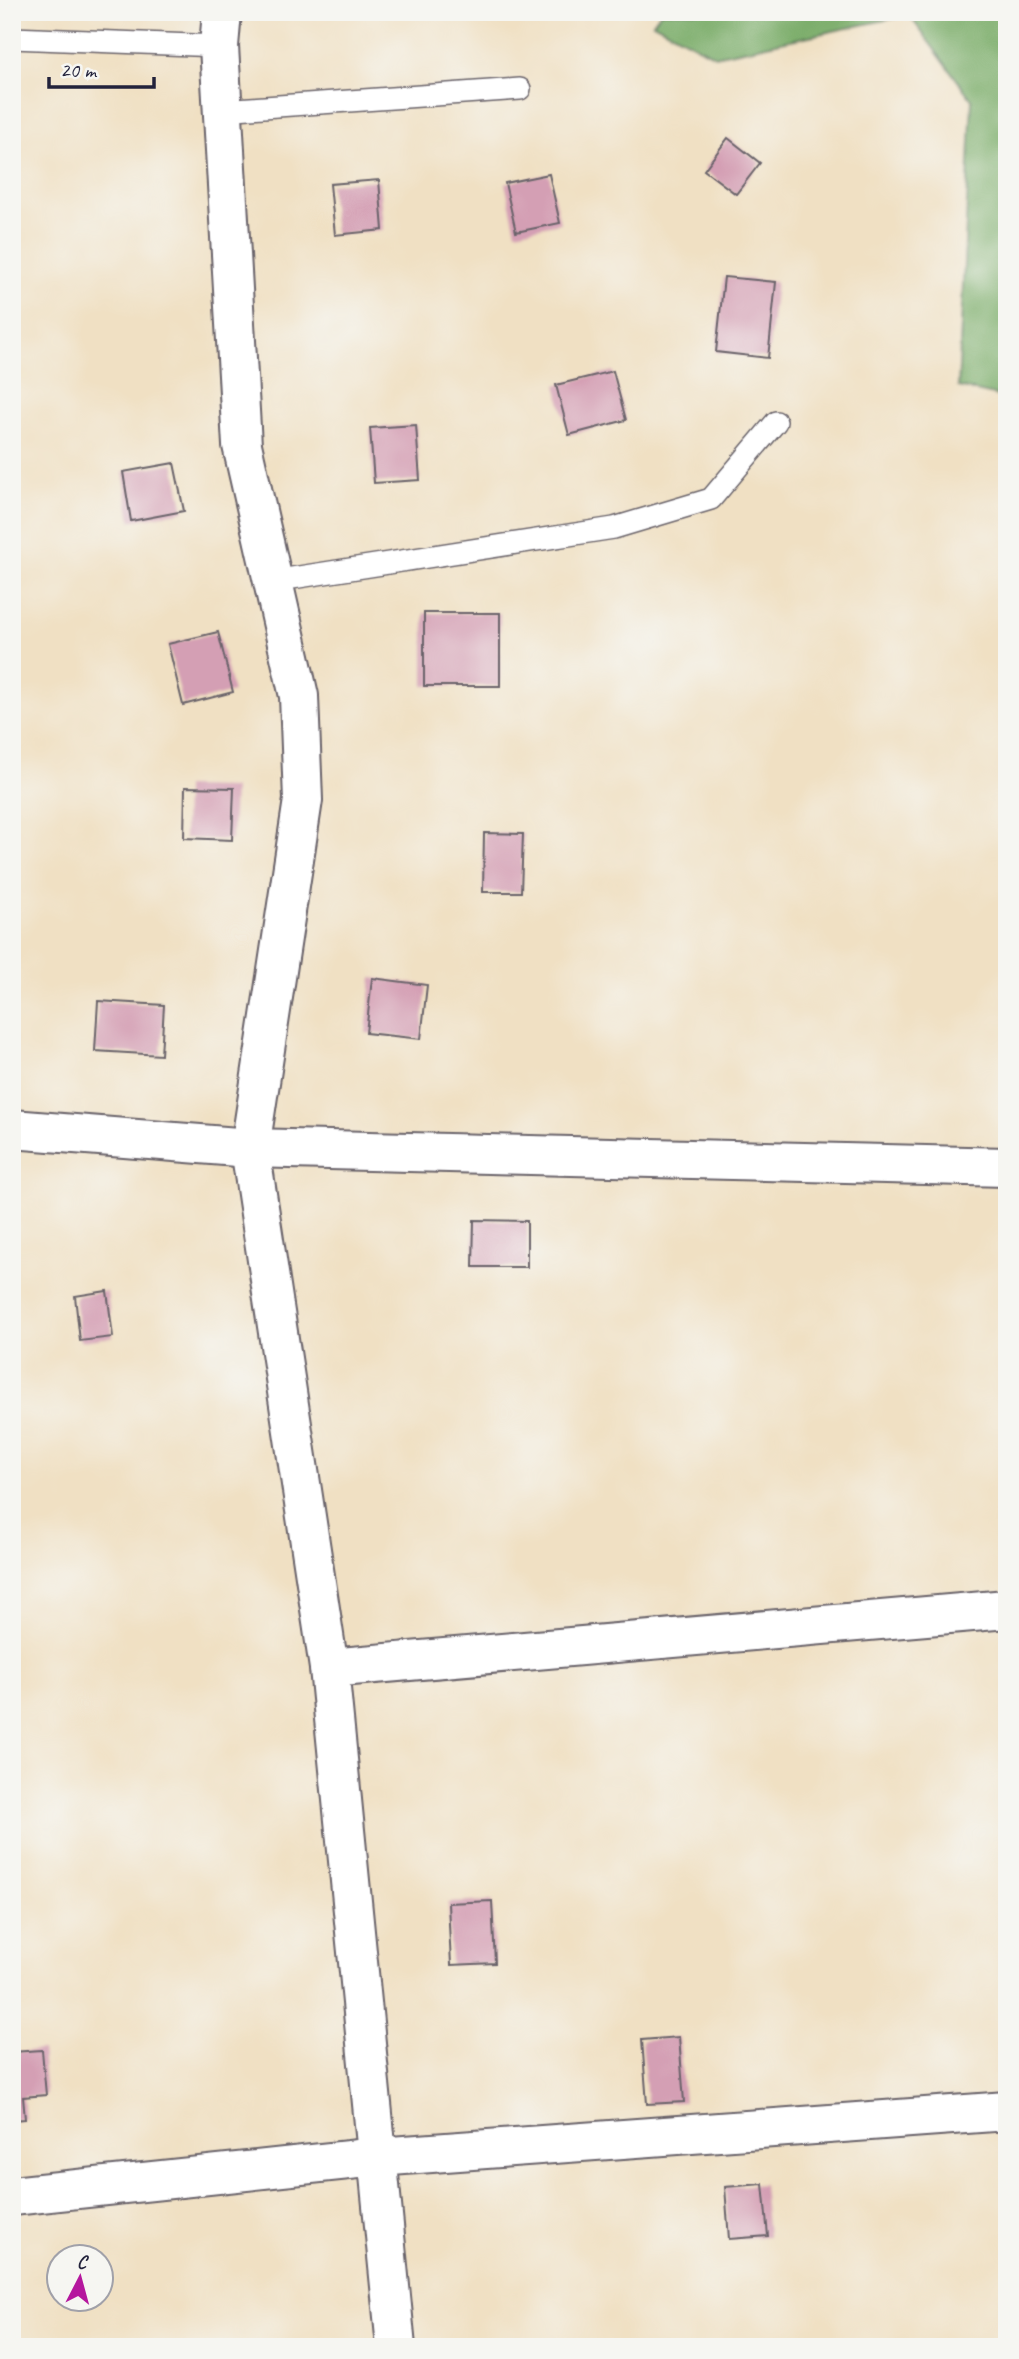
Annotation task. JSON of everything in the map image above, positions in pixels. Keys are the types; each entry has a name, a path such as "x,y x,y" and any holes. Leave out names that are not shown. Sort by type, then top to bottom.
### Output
{"street":[{"path":"221,29 222,110 242,445 299,696 303,800 250,1148 330,1668 396,2347"},
{"path":"12,1129 250,1148 1007,1167"},
{"path":"330,1668 1007,1609"},
{"path":"12,2196 377,2157 1007,2111"}],"lane":[{"path":"12,38 221,29"},
{"path":"222,110 520,89"},
{"path":"273,581 614,528 711,499 776,422"}],"green space":[{"path":"661,12 1007,12 1007,398 958,387 972,100 909,15 715,56 653,23"}],"building":[{"path":"728,138 760,163 736,194 704,170"},
{"path":"549,174 560,223 516,232 505,183"},
{"path":"379,180 383,230 335,235 330,184"},
{"path":"724,277 776,282 768,358 716,352"},
{"path":"613,371 626,420 569,435 556,385"},
{"path":"416,425 420,480 374,483 370,428"},
{"path":"174,463 184,511 131,521 123,472"},
{"path":"424,613 500,613 500,686 424,686"},
{"path":"218,632 233,692 183,705 168,644"},
{"path":"185,787 234,788 232,840 184,838"},
{"path":"484,833 523,834 521,892 483,892"},
{"path":"372,978 427,985 421,1039 366,1033"},
{"path":"98,1001 164,1005 161,1055 95,1051"},
{"path":"474,1220 527,1221 527,1267 473,1267"},
{"path":"107,1291 113,1337 80,1341 75,1296"},
{"path":"492,1901 495,1963 451,1965 448,1903"},
{"path":"679,2037 684,2102 647,2104 642,2040"},
{"path":"42,2050 46,2095 23,2097 25,2119 12,2120 12,2052"},
{"path":"763,2184 768,2236 729,2239 725,2187"}]}
